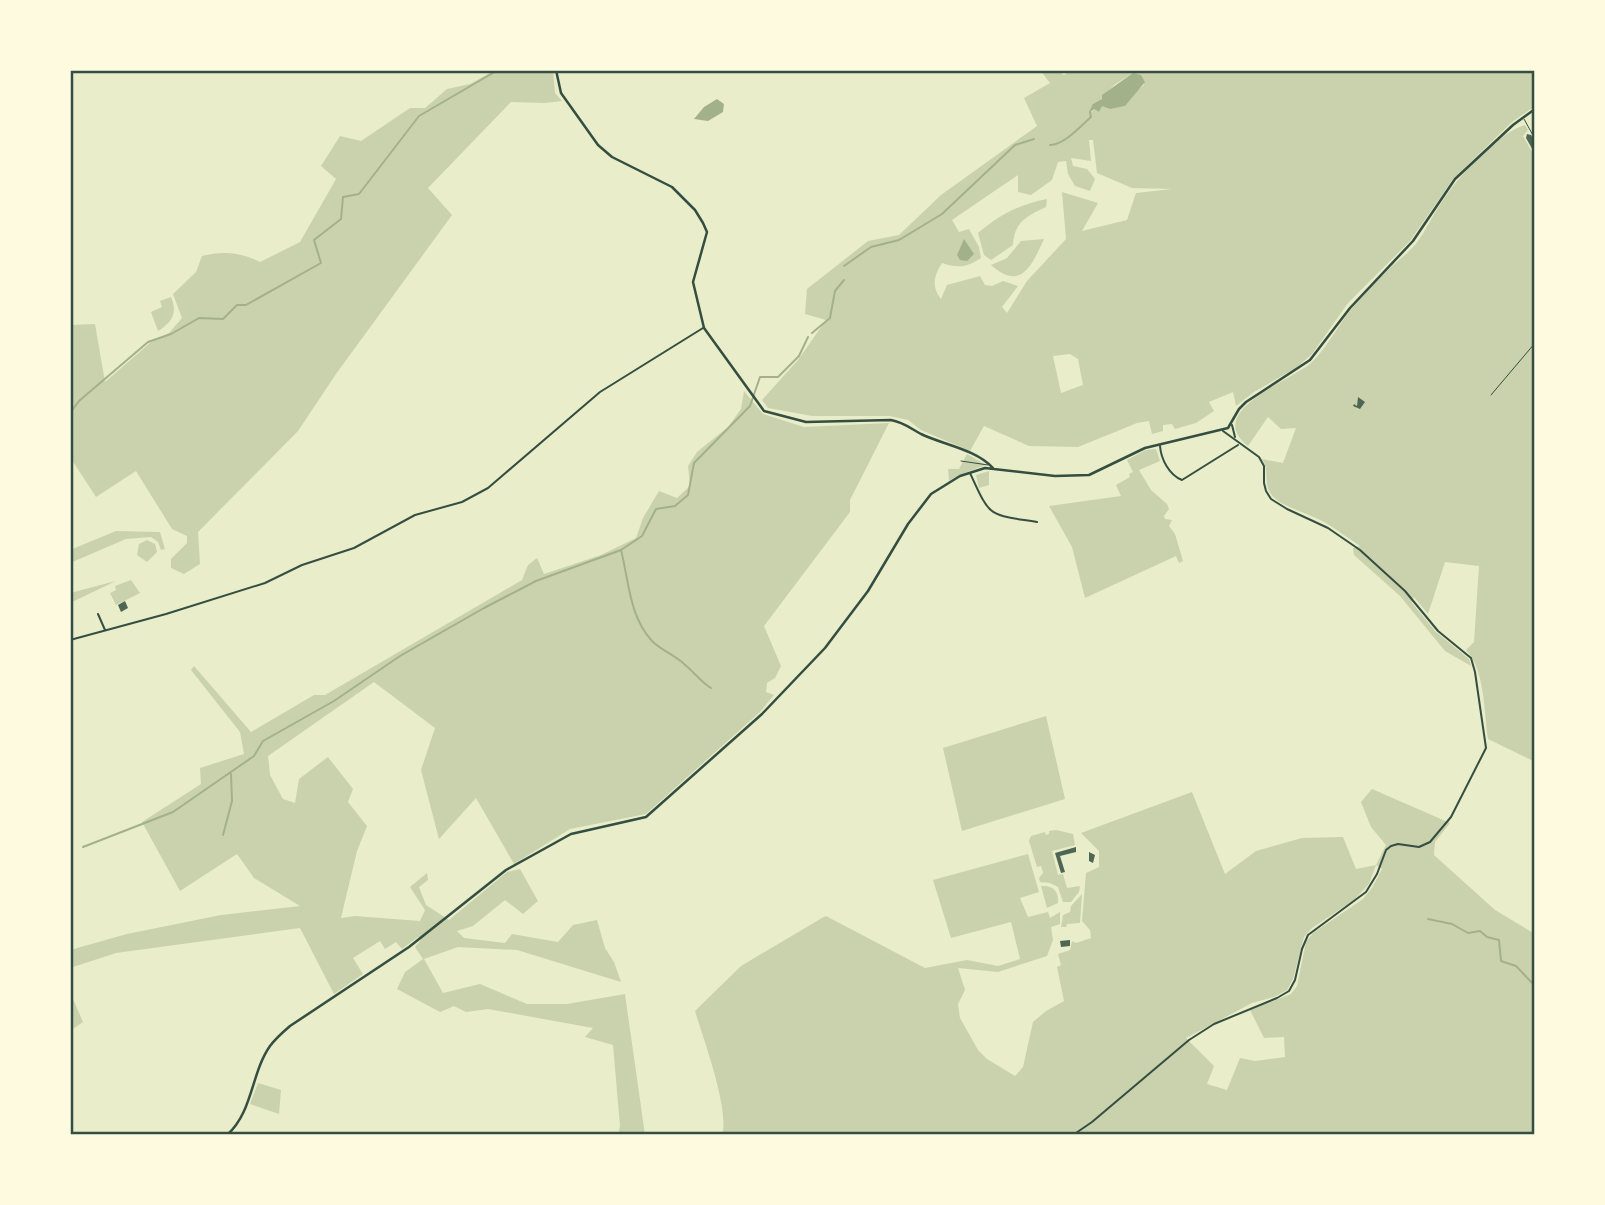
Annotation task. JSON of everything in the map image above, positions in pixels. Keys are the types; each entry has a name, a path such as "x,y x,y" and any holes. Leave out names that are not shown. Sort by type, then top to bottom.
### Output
{"street":[{"path":"556,70 561,93 598,145 612,157 672,187 695,210 707,232 693,282 704,328 764,411 806,422 902,422 919,432 973,454 992,467"},
{"path":"1236,440 1232,425 1239,409 1310,360 1350,308 1413,241 1455,179 1535,109"},
{"path":"70,640 265,583 302,565 354,548 415,515 462,502 488,488 600,392 704,328"},
{"path":"229,1134 248,1103 267,1052 278,1038 371,971 410,947 506,870 571,834 646,817 762,714 825,648 868,591 921,504 932,494 970,472 992,467 1055,476 1089,475 1144,448 1222,430 1232,425"},
{"path":"1073,1135 1093,1122 1189,1040 1214,1024 1289,991 1295,980 1308,935 1366,892 1377,874 1386,850 1391,846 1419,846 1430,842 1451,817 1486,748 1471,658 1438,631 1405,591 1360,550 1328,528 1271,499 1266,491 1264,466 1259,457 1222,430"},
{"path":"1160,445 1162,459 1176,478 1182,480 1240,443"},
{"path":"970,472 989,510 1003,516 1037,522"},
{"path":"98,614 106,631"}],"lane":[{"path":"1523,118 1535,139"},
{"path":"961,461 992,467"}],"path":[{"path":"1491,395 1535,343"}],"shaded area":[{"path":"495,70 553,70 555,93 562,101 511,102 428,188 452,215 336,374 298,431 198,532 200,564 184,574 171,568 171,559 187,543 187,536 172,529 136,471 96,497 70,457 70,325 95,324 105,382 151,342 169,333 182,318 173,294 196,272 202,256 231,253 260,262 300,242 336,179 321,166 340,136 361,141 410,108 425,108 447,89 470,84"},
{"path":"1040,70 1056,70 1064,75 1072,70 1535,70 1535,106 1512,122 1453,179 1410,241 1348,303 1312,354 1296,368 1254,392 1236,406 1233,392 1209,402 1214,411 1196,423 1175,429 1172,424 1163,425 1163,431 1152,434 1149,421 1137,423 1078,447 1029,446 984,426 970,451 921,430 908,420 890,416 812,416 768,408 762,400 798,360 826,320 805,314 807,289 868,241 899,235 941,195 1037,126 1024,98 1050,83","holes":["1133,73 1144,85 1125,106 1113,108 1102,105 1099,112 1094,109 1088,113 1114,85","1089,140 1093,140 1097,173 1132,188 1172,189 1136,193 1127,220 1082,231 1098,203 1062,192 1066,239 1027,281 1007,313 1002,307 1018,286 1003,281 992,286 985,285 980,276 947,285 941,299 935,281 942,263 962,266 981,258 979,247 969,229 959,232 952,220 1018,175 1018,192 1031,195 1052,180 1058,162 1066,161 1068,174 1075,186 1090,191 1095,179 1087,169 1073,166 1071,158 1091,161","1070,354 1078,359 1083,385 1061,393 1053,356"]},
{"path":"1133,73 1141,75 1145,82 1125,106 1110,109 1102,106 1099,112 1094,109 1088,114 1093,104 1102,99 1102,95"},
{"path":"717,99 724,104 723,112 708,121 694,119 704,107"},
{"path":"1525,125 1528,130 1523,136 1535,157 1535,762 1488,739 1480,680 1477,668 1466,650 1474,642 1479,566 1445,562 1428,614 1414,597 1412,603 1436,632 1469,659 1471,666 1445,651 1400,596 1354,555 1353,548 1360,546 1324,522 1288,506 1271,494 1262,459 1283,463 1296,428 1281,429 1268,417 1248,446 1237,433 1236,420 1256,397 1313,361 1359,301 1381,276 1415,245 1459,179 1502,137"},
{"path":"1047,199 1046,207 1027,217 1019,225 1013,245 991,260 984,255 978,233 1010,211"},
{"path":"964,239 974,254 967,261 960,260 957,255"},
{"path":"1044,239 1030,266 1018,275 1001,273 991,265 1007,258 1021,241"},
{"path":"171,297 174,312 167,324 158,331 151,312 162,307 160,301"},
{"path":"744,391 763,414 804,427 889,423 850,500 850,512 764,626 781,666 775,678 767,683 766,692 774,695 760,712 646,814 570,829 514,864 476,798 439,839 421,770 435,728 374,682 268,756 270,775 283,799 295,803 299,779 328,757 353,789 348,802 367,826 357,851 341,918 355,916 420,921 425,910 410,887 427,873 428,880 419,887 426,905 449,920 507,872 520,869 538,901 523,914 505,900 473,926 457,931 464,938 505,943 512,934 558,942 573,925 597,920 605,948 614,962 621,982 517,950 458,947 424,959 443,993 480,984 527,1004 567,1004 625,994 645,1135 618,1135 620,1126 613,1045 585,1037 593,1028 488,1009 466,1012 454,1006 440,1012 397,989 405,972 423,959 415,947 421,940 418,937 402,949 396,942 385,949 380,941 353,958 363,974 334,994 300,928 116,953 70,968 70,950 127,934 221,915 300,906 254,878 237,854 180,891 142,822 201,784 200,768 244,754 240,732 191,670 194,666 251,732 314,695 325,695 522,580 528,565 537,558 544,574 601,555 636,538 643,518 659,491 677,498 690,486 688,466 697,452 728,427 741,409"},
{"path":"1156,449 1160,461 1139,470 1151,490 1167,504 1169,509 1164,516 1165,519 1172,520 1169,526 1175,534 1183,561 1179,563 1176,556 1085,598 1072,547 1049,506 1121,496 1116,485 1130,477 1129,474 1133,472 1127,460 1146,450"},
{"path":"967,454 986,465 949,481 948,469 959,469"},
{"path":"989,471 989,485 979,488 976,475"},
{"path":"116,531 160,532 165,549 161,550 158,542 151,537 126,539 70,563 70,550"},
{"path":"147,540 155,544 157,552 147,562 137,555 139,544"},
{"path":"131,580 140,593 116,605 110,593 116,590 115,586"},
{"path":"116,581 72,602 70,601 70,593"},
{"path":"1046,716 1065,799 962,831 943,748"},
{"path":"1372,789 1450,823 1435,842 1434,855 1495,910 1535,934 1535,1135 722,1135 719,1092 695,1011 741,966 822,918 826,916 925,968 967,960 998,966 1020,959 1011,922 951,938 933,880 1028,854 1039,892 1020,898 1028,917 1048,912 1050,918 1060,912 1060,924 1051,927 1053,940 1047,956 998,972 958,968 965,990 958,1004 960,1018 978,1050 987,1059 1015,1076 1023,1067 1033,1022 1064,1001 1057,967 1061,965 1058,954 1070,950 1072,941 1076,943 1091,938 1090,930 1082,921 1086,873 1099,867 1099,851 1081,833 1192,792 1225,874 1256,851 1302,838 1343,837 1356,869 1376,865 1386,845 1371,827 1361,802","holes":["1376,865 1382,869 1363,899 1313,933 1306,942 1297,986 1291,994 1250,1010 1264,1038 1284,1037 1285,1057 1255,1061 1240,1058 1227,1090 1207,1084 1214,1066 1186,1038 1252,1003 1287,990 1293,979 1304,937 1312,928 1354,900 1369,884"]},
{"path":"1049,831 1073,834 1075,845 1052,851 1058,875 1063,874 1067,888 1080,886 1071,902 1063,902 1058,887 1040,882 1039,878 1043,873 1041,866 1037,867 1029,841 1031,836 1045,832 1046,835"},
{"path":"1041,886 1054,890 1058,903 1047,908"},
{"path":"1082,894 1080,923 1061,927 1063,915 1070,912 1071,906"},
{"path":"70,992 83,1022 70,1031"},
{"path":"258,1083 281,1090 279,1114 250,1104"}],"building":[{"path":"1527,134 1531,135 1535,143 1535,154 1526,138"},
{"path":"1358,397 1365,402 1360,409 1353,406 1357,406"},
{"path":"125,601 128,608 121,612 118,605"},
{"path":"1076,847 1076,852 1060,856 1065,872 1061,873 1055,853"},
{"path":"1089,852 1095,855 1093,863 1089,861"},
{"path":"1070,940 1070,946 1061,947 1060,941"}],"waterway":[{"path":"70,413 79,401 148,342 171,334 199,318 223,319 237,305 246,305 321,263 314,240 341,219 343,197 359,194 419,116 498,70"},
{"path":"1050,145 1061,142 1072,134 1091,117 1090,112"},
{"path":"844,266 871,247 899,240 942,214 1015,145 1034,139"},
{"path":"812,333 830,318 835,291 844,280"},
{"path":"83,847 173,812 254,756 263,741 334,701 400,656 484,608 536,581 621,550 642,536 656,509 675,506 688,495 694,463 750,406 760,377 778,377 799,356 808,337"},
{"path":"621,550 634,609 644,631 652,641 711,688"},
{"path":"223,835 232,801 231,774"},
{"path":"1428,919 1452,924 1468,933 1480,931 1487,937 1499,940 1501,961 1516,966 1535,986"}]}
